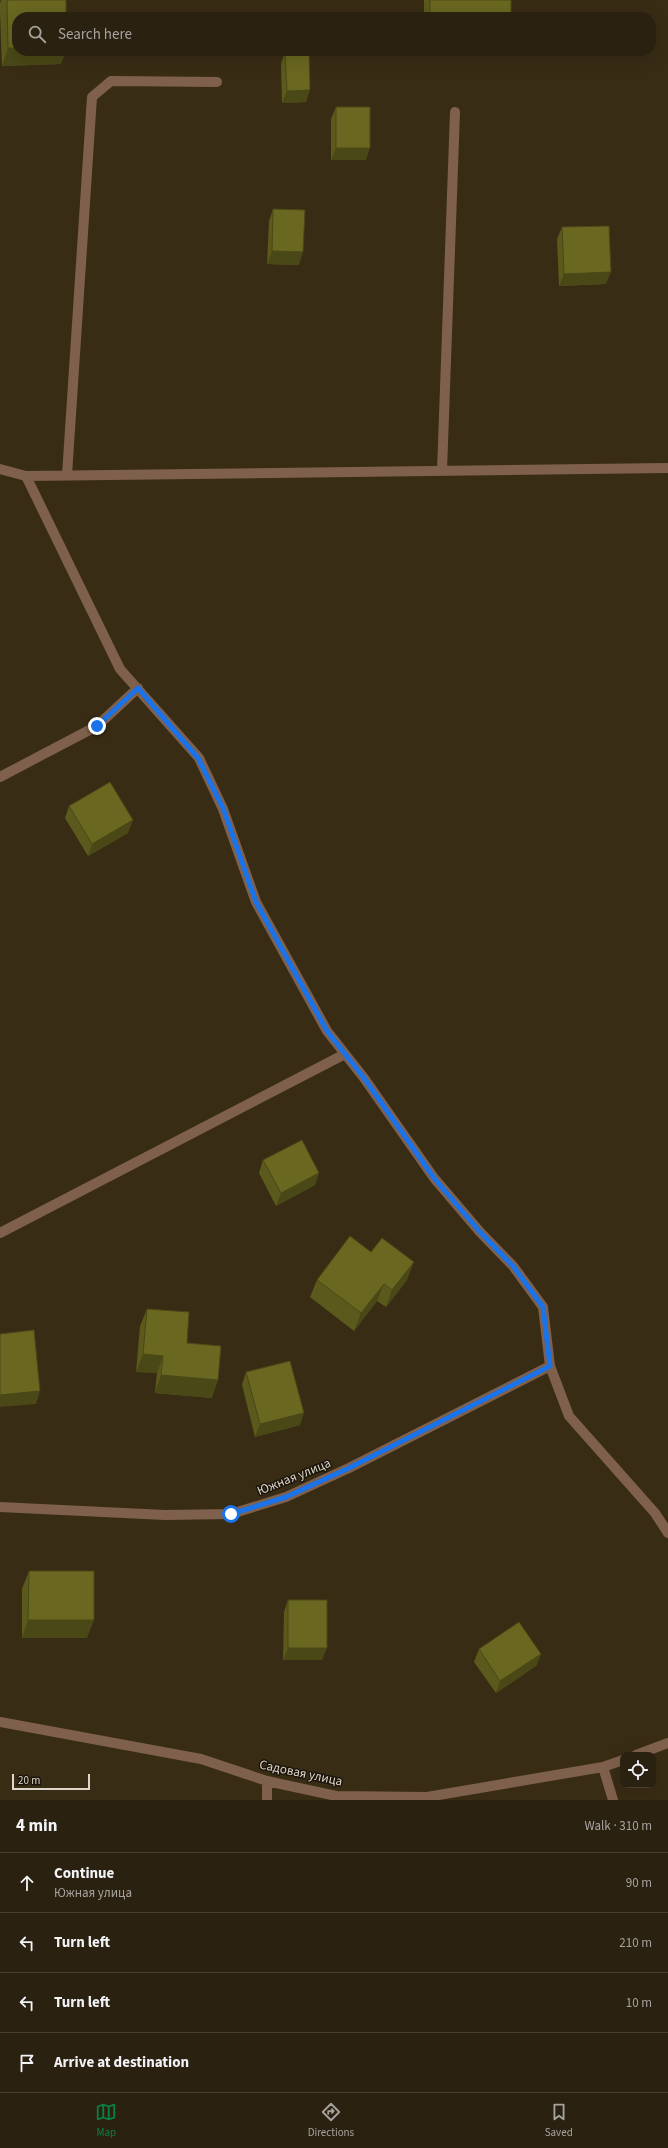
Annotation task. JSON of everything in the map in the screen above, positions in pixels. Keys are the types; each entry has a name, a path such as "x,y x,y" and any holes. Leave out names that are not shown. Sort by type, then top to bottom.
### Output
{"street":[{"path":"67,476 92,97 110,81 217,82"},
{"path":"442,471 455,112"},
{"path":"0,469 26,476 67,476 668,468"},
{"path":"26,476 120,668 198,758 223,808 256,902 327,1031 434,1178 480,1232 513,1266 543,1307 550,1366 569,1416 655,1513 668,1533"},
{"path":"0,777 97,726 138,688"},
{"path":"0,1233 345,1054"},
{"name":"Южная улица","path":"0,1507 165,1515 231,1514 286,1497 349,1468 550,1366"},
{"name":"Садовая улица","path":"0,1722 202,1759 267,1781 336,1796 426,1797 603,1768 620,1761"},
{"path":"644,1752 668,1743"},
{"path":"603,1768 613,1800"},
{"path":"267,1781 267,1800"}],"building":[{"path":"7,0 66,0 66,12 12,12 12,48 8,48"},
{"path":"430,0 511,0 511,12 430,12"},
{"path":"285,56 309,56 310,90 287,91"},
{"path":"336,107 370,107 370,148 336,148"},
{"path":"273,209 305,210 303,252 272,251"},
{"path":"609,226 611,272 564,274 562,227"},
{"path":"110,782 133,820 92,844 69,806"},
{"path":"302,1140 319,1173 281,1193 263,1160"},
{"path":"350,1236 371,1252 382,1238 414,1262 392,1290 384,1284 361,1313 317,1280"},
{"path":"147,1309 189,1312 187,1343 221,1346 218,1380 161,1375 163,1356 143,1354"},
{"path":"34,1330 40,1391 0,1395 0,1334"},
{"path":"290,1361 304,1413 260,1424 246,1372"},
{"path":"29,1571 94,1571 94,1620 28,1620"},
{"path":"288,1600 327,1600 327,1648 288,1648"},
{"path":"519,1622 541,1654 500,1681 479,1649"}],"route":[{"path":"97,726 138,688 198,758 223,808 256,902 327,1031 364,1078 434,1178 480,1232 513,1266 543,1307 550,1366 349,1468 286,1497 231,1514"}]}
